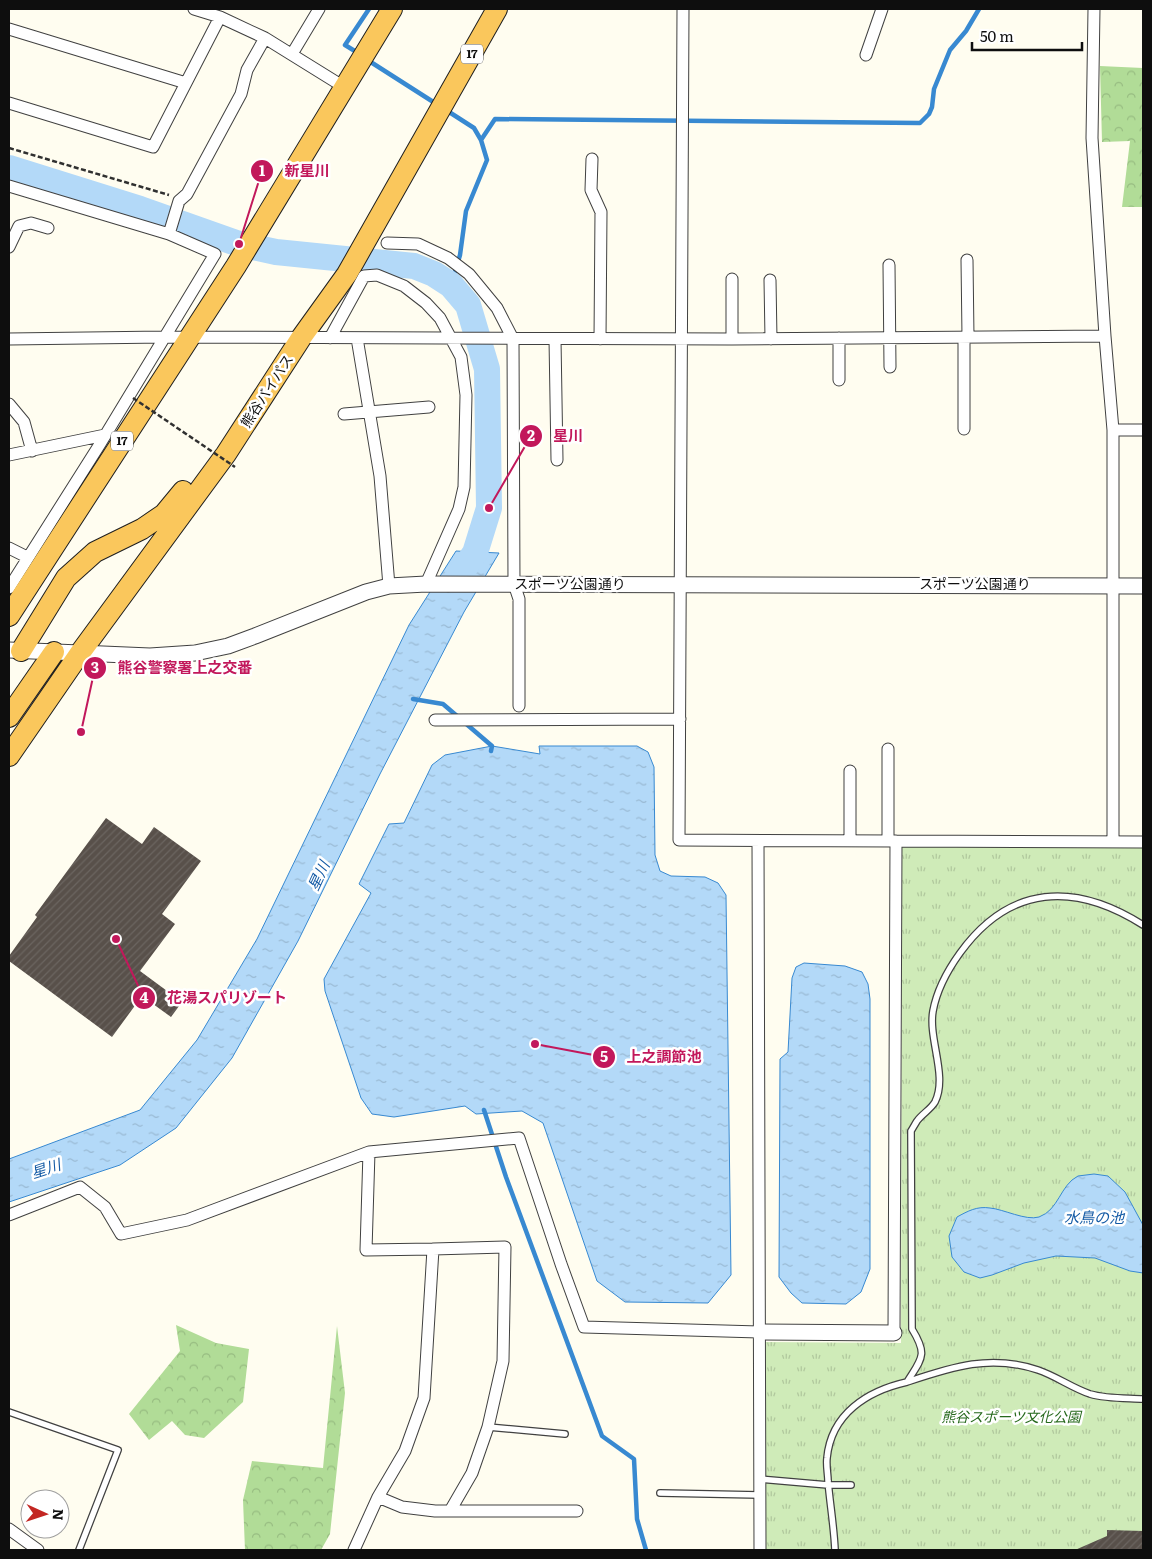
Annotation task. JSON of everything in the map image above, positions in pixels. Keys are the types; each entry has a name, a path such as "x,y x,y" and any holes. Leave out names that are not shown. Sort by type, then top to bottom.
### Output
{"highway":[{"name":"17","path":"9,616 236,266 392,9"},
{"name":"熊谷バイパス","path":"9,756 80,653 234,440 301,338 347,274 497,9"},
{"path":"15,650 66,578 95,552 142,529 164,514 217,447 234,440"},
{"path":"9,716 54,652"}],"street":[{"path":"194,9 265,38 344,87"},
{"path":"292,54 319,9"},
{"path":"684,9 680,840 1143,842"},
{"path":"866,55 882,9"},
{"path":"1094,9 1092,138 1113,430 1113,842"},
{"path":"9,103 153,146 220,18"},
{"path":"9,29 186,84"},
{"path":"169,233 178,199 187,194 240,94 247,70 265,38"},
{"path":"592,159 591,190 601,212 600,339"},
{"path":"9,186 169,233 215,254 9,588"},
{"path":"9,246 19,226 31,222 48,228"},
{"path":"388,243 418,244 448,258 465,270 497,308 514,339 509,584 519,599 519,706"},
{"path":"964,430 967,260"},
{"path":"889,265 890,367"},
{"path":"330,338 364,276 377,275 404,286 426,303 440,318 461,358 466,395 464,487 459,509 426,584"},
{"path":"732,279 732,339"},
{"path":"770,280 771,338"},
{"path":"9,339 451,337 514,339 732,339 1105,336"},
{"path":"357,338 380,476 389,586"},
{"path":"839,338 839,380"},
{"path":"555,339 557,460"},
{"path":"9,404 24,422 32,451"},
{"path":"344,414 428,407"},
{"path":"1113,430 1143,430"},
{"path":"9,455 105,435"},
{"path":"9,548 27,557"},
{"name":"スポーツ公園通り","path":"15,650 150,656 195,653 228,646 366,592 389,586 426,584 680,584 1143,586"},
{"path":"435,720 680,719"},
{"path":"9,1215 80,1187 105,1208 121,1234 187,1220 369,1152 519,1138 584,1327 759,1332 894,1333 892,841 888,749"},
{"path":"850,771 850,841"},
{"path":"758,841 760,1550"},
{"path":"369,1152 366,1250 505,1247 503,1361 488,1427 472,1473 450,1511"},
{"path":"354,1550 378,1497 406,1451 424,1398 433,1248"},
{"path":"378,1497 402,1507 435,1511 577,1510"},
{"path":"9,1529 38,1550"}],"lane":[{"path":"907,1382 918,1364 922,1348 912,1329 911,1131 917,1121 935,1102 937,1092 940,1076 933,1033 932,1013 940,986 966,945 984,926 1002,913 1026,901 1047,896 1071,896 1094,901 1113,908 1143,926"},
{"path":"835,1550 826,1460 830,1440 838,1425 859,1400 892,1385 950,1368 981,1362 1013,1364 1037,1370 1090,1394 1115,1398 1143,1399"},
{"path":"9,1412 118,1450 79,1550"},
{"path":"488,1427 565,1434"},
{"path":"760,1479 850,1485"},
{"path":"660,1493 760,1495"}],"path":[{"path":"9,148 178,199"},
{"path":"133,398 235,467"}],"green space":[{"path":"1100,66 1143,68 1143,207 1122,207 1130,141 1102,142"},
{"name":"熊谷スポーツ文化公園","path":"902,846 1143,848 1143,1550 764,1550 764,1342 901,1343"},
{"path":"176,1325 216,1343 249,1349 243,1402 204,1438 185,1435 172,1421 149,1440 129,1414 180,1351"},
{"path":"337,1326 345,1393 330,1534 321,1550 245,1550 243,1500 252,1461 323,1468"}],"water":[{"path":"456,551 499,553 464,612 380,774 298,941 232,1058 176,1128 120,1165 9,1202 9,1159 140,1110 197,1040 257,939 409,625"},
{"path":"492,746 540,754 539,746 637,746 648,752 654,767 655,855 660,871 671,876 705,877 718,883 726,895 731,1275 708,1303 625,1302 597,1281 543,1123 522,1111 476,1114 465,1106 394,1117 372,1114 361,1098 325,991 324,979 371,893 359,884 389,824 404,823 432,765 445,755"},
{"path":"804,963 845,966 862,972 868,984 870,999 870,1269 861,1292 846,1304 802,1303 791,1293 779,1277 780,1059 788,1052 792,978 796,967"},
{"name":"水鳥の池","path":"1094,1174 1108,1176 1125,1192 1143,1225 1143,1273 1130,1271 1095,1258 1056,1256 1024,1263 980,1278 964,1272 952,1257 949,1236 957,1217 973,1210 985,1208 1021,1216 1039,1217 1051,1209 1072,1180 1078,1176"}],"building":[{"path":"106,818 142,844 154,827 201,861 162,914 175,924 140,971 182,1002 171,1017 142,996 112,1037 9,961 9,956 37,917 35,915"},
{"path":"1107,1530 1143,1531 1143,1550 1075,1550 1107,1536"}],"waterway":[{"path":"358,53 345,45 369,9"},
{"path":"481,140 495,119 920,123 929,114 932,107 934,89 950,50 966,31 979,9"},
{"path":"366,59 438,105"},
{"path":"446,110 474,128 481,140 487,160 466,211 460,255 451,285"},
{"path":"9,168 140,209 239,244 276,252 414,266 434,274 451,285 468,305 487,369 489,508 475,553 455,581"},
{"path":"413,699 443,704 492,746 491,751"},
{"path":"484,1110 506,1177 602,1436 634,1459 637,1519 646,1550"}],"place":[{"name":"新星川","path":"239,244"},
{"name":"星川","path":"489,508"},
{"name":"熊谷警察署上之交番","path":"81,732"},
{"name":"花湯スパリゾート","path":"116,939"},
{"name":"上之調節池","path":"535,1044"}]}
